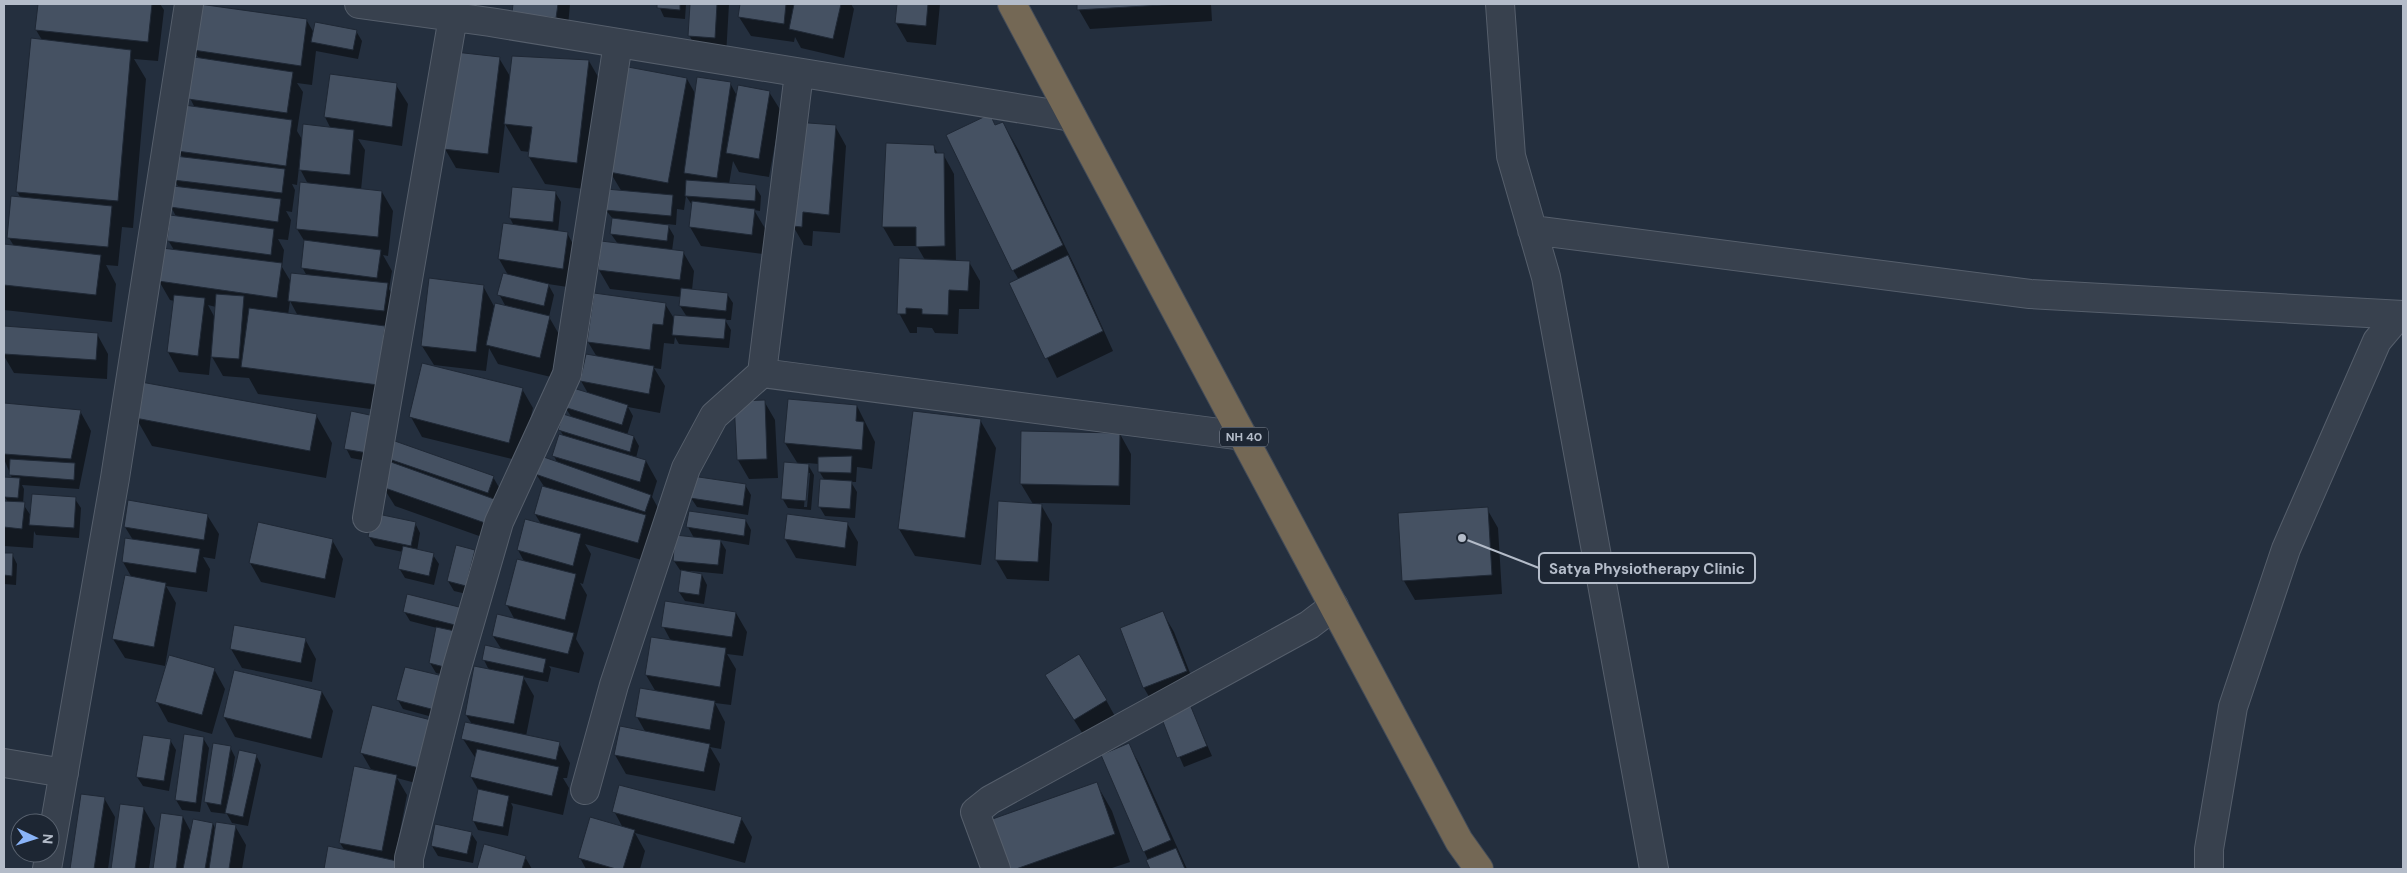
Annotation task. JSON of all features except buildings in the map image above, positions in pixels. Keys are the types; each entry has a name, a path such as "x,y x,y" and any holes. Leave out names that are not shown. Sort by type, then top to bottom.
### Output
{"highway":[{"name":"NH 40","path":"1012,4 1459,841 1479,869"}],"street":[{"path":"48,869 115,478 188,4"},
{"path":"359,4 618,43 1072,117"},
{"path":"1500,4 1511,156 1546,277 1654,869"},
{"path":"367,518 453,18"},
{"path":"410,869 409,858 455,674 499,522 567,374 618,43"},
{"path":"585,790 614,685 686,468 714,416 762,373 799,73"},
{"path":"1532,230 2030,294 2401,315"},
{"path":"2209,869 2210,849 2233,707 2286,549 2376,341 2401,315"},
{"path":"762,373 1243,436"},
{"path":"996,869 975,812 990,800 1309,625 1334,606"},
{"path":"4,763 64,773"}],"place":[{"name":"Satya Physiotherapy Clinic","path":"1462,538"}]}
